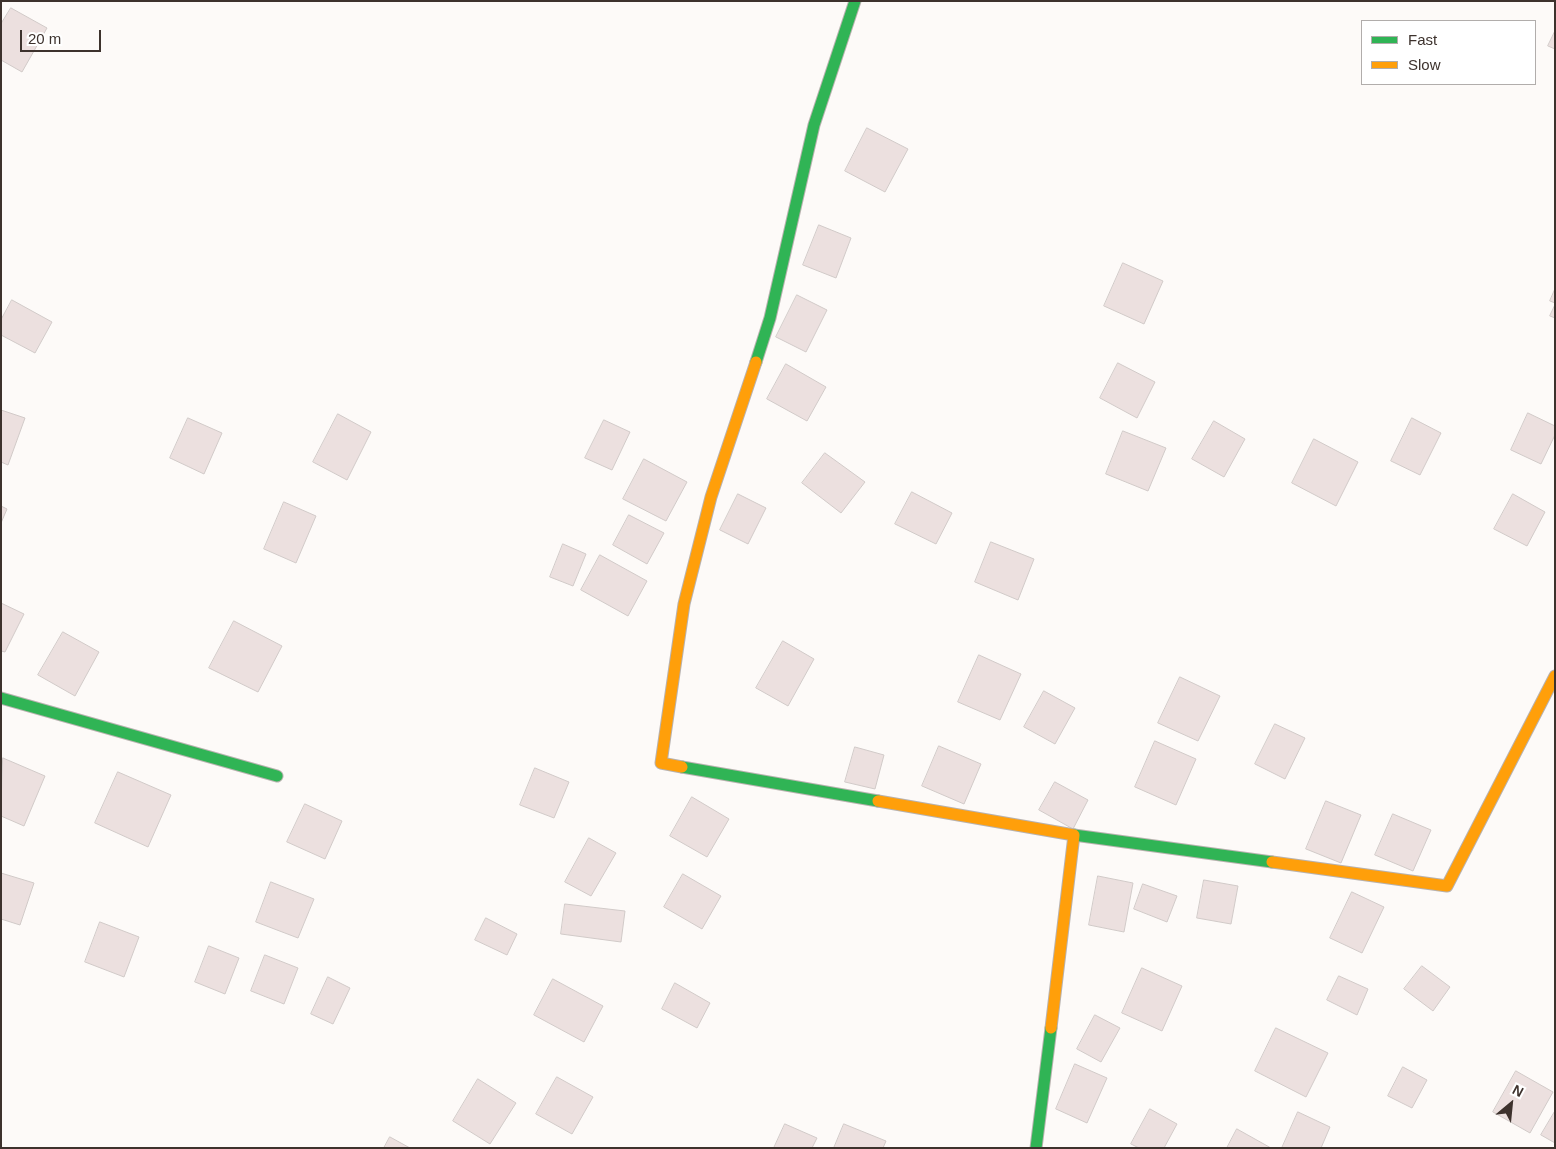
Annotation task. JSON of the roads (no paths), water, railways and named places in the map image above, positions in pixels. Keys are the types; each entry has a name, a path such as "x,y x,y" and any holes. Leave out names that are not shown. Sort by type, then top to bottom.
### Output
{"street":[{"path":"855,1 814,125 770,318 737,423 711,497 684,604 661,763 1074,835 1447,886 1555,676"},
{"path":"1,698 277,776"},
{"path":"1036,1148 1074,835"}]}
